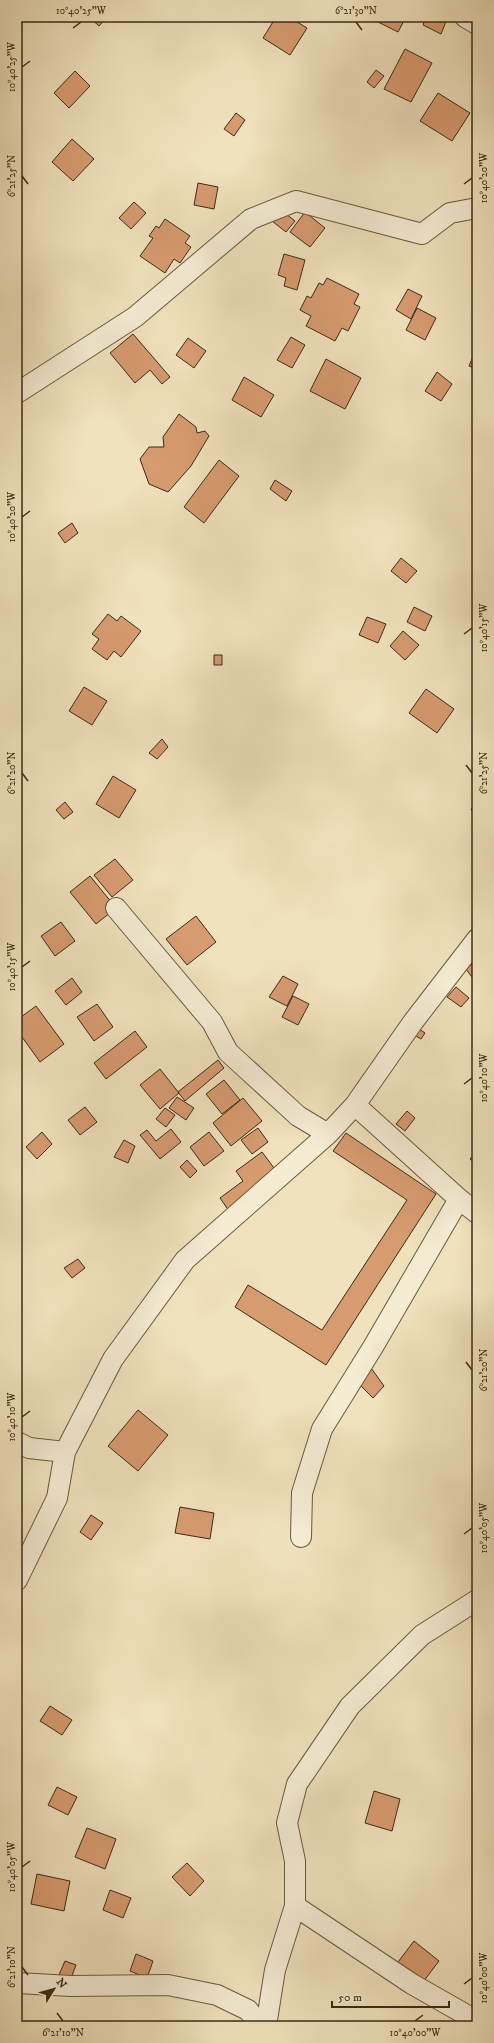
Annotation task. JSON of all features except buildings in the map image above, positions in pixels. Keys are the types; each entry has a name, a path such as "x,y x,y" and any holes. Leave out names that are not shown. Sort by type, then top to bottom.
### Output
{"street":[{"path":"465,17 477,24"},
{"path":"17,393 135,317 251,219 296,201 422,234 450,213 477,208"},
{"path":"116,908 212,1022 228,1052 298,1116 328,1134"},
{"path":"17,1580 57,1498 65,1452 113,1359 185,1260 328,1134 355,1105 413,1022 477,940"},
{"path":"355,1105 459,1199 477,1213"},
{"path":"301,1537 302,1493 322,1429 373,1347 459,1199"},
{"path":"17,1442 29,1448 65,1452"},
{"path":"266,2026 275,1970 295,1906 295,1861 287,1823 298,1784 350,1706 422,1635 477,1600"},
{"path":"295,1906 412,1984 477,2021"},
{"path":"17,1983 71,1986 168,1986 217,1995 248,2010 260,2026"}]}
